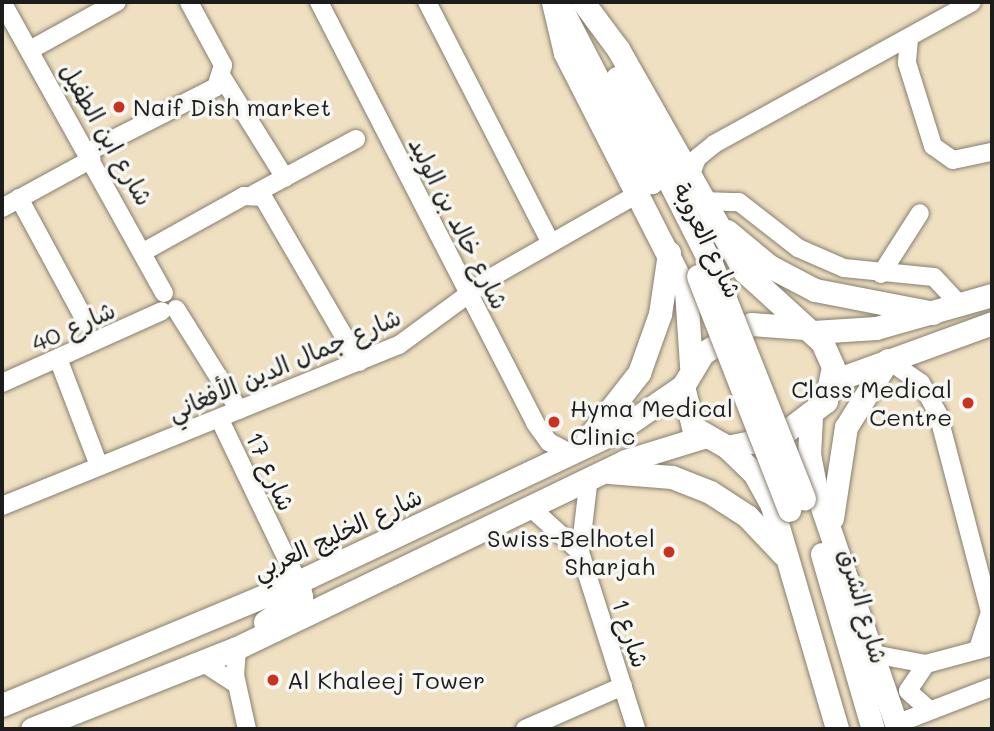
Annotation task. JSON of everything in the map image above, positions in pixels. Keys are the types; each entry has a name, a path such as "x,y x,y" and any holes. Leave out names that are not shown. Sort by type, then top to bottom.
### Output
{"main road":[{"path":"556,2 565,53 639,193 669,254 691,308 691,365 683,386 686,415 703,438 727,447 765,489 793,568 837,729"},
{"name":"شارع العروبة","path":"556,2 705,271"},
{"path":"581,2 618,49 689,179 757,288 809,330 829,354 833,381"},
{"name":"شارع العروبة","path":"581,2 705,271 796,504"},
{"path":"706,207 769,266 815,290 933,313"},
{"path":"570,453 603,424 639,373 660,314 669,254"},
{"path":"691,365 717,340 751,324 809,330 861,331 992,296"},
{"path":"727,447 780,436 811,417 833,381 992,323"},
{"path":"834,545 839,450 856,406 888,360"},
{"name":"شارع الخليج العربي","path":"2,705 298,582 642,417 683,386"},
{"path":"811,417 811,472 897,726"},
{"path":"32,729 237,648 595,475 703,438"},
{"path":"595,475 661,475 710,492 764,531 793,568"},
{"name":"شارع الشرق","path":"796,504 853,729"},
{"name":"شارع الشرق","path":"796,504 873,729"},
{"path":"237,648 301,597 298,582"}],"street":[{"name":"شارع ابن الطفيل","path":"2,2 145,251 167,304 239,410"},
{"path":"30,50 117,2"},
{"path":"189,2 219,54 222,77 285,178"},
{"name":"شارع خالد بن الوليد","path":"319,2 467,295 541,433 570,453"},
{"path":"427,2 551,243"},
{"path":"689,179 697,158 714,144 909,39 947,10 972,2"},
{"path":"909,39 907,63 933,146 953,160 992,152"},
{"path":"2,208 90,155 205,93 222,77"},
{"path":"145,251 356,139"},
{"name":"شارع جمال الدين الأفغاني","path":"2,506 359,362 417,335 467,295 639,193"},
{"path":"254,194 270,202 359,362"},
{"path":"19,198 86,322"},
{"path":"706,207 739,202 820,259 881,274 934,277 960,305"},
{"path":"881,274 920,213"},
{"name":"شارع 40","path":"2,383 59,361 167,304"},
{"path":"873,654 926,664 985,648 990,612 938,414 921,383 888,360"},
{"path":"59,361 99,466"},
{"name":"شارع 17","path":"219,418 298,582"},
{"name":"شارع 1","path":"595,475 580,552 636,729"},
{"path":"530,507 580,552"},
{"path":"237,648 236,684 247,729"},
{"path":"202,662 236,684"},
{"path":"926,664 908,691 926,707"},
{"path":"525,729 623,686"},
{"path":"897,726 926,707 992,687"}],"place":[{"name":"Naif Dish market","path":"119,107"},
{"name":"Class Medical Centre","path":"968,403"},
{"name":"Hyma Medical Clinic","path":"554,422"},
{"name":"Swiss-Belhotel Sharjah","path":"669,552"},
{"name":"Al Khaleej Tower","path":"273,680"}]}
